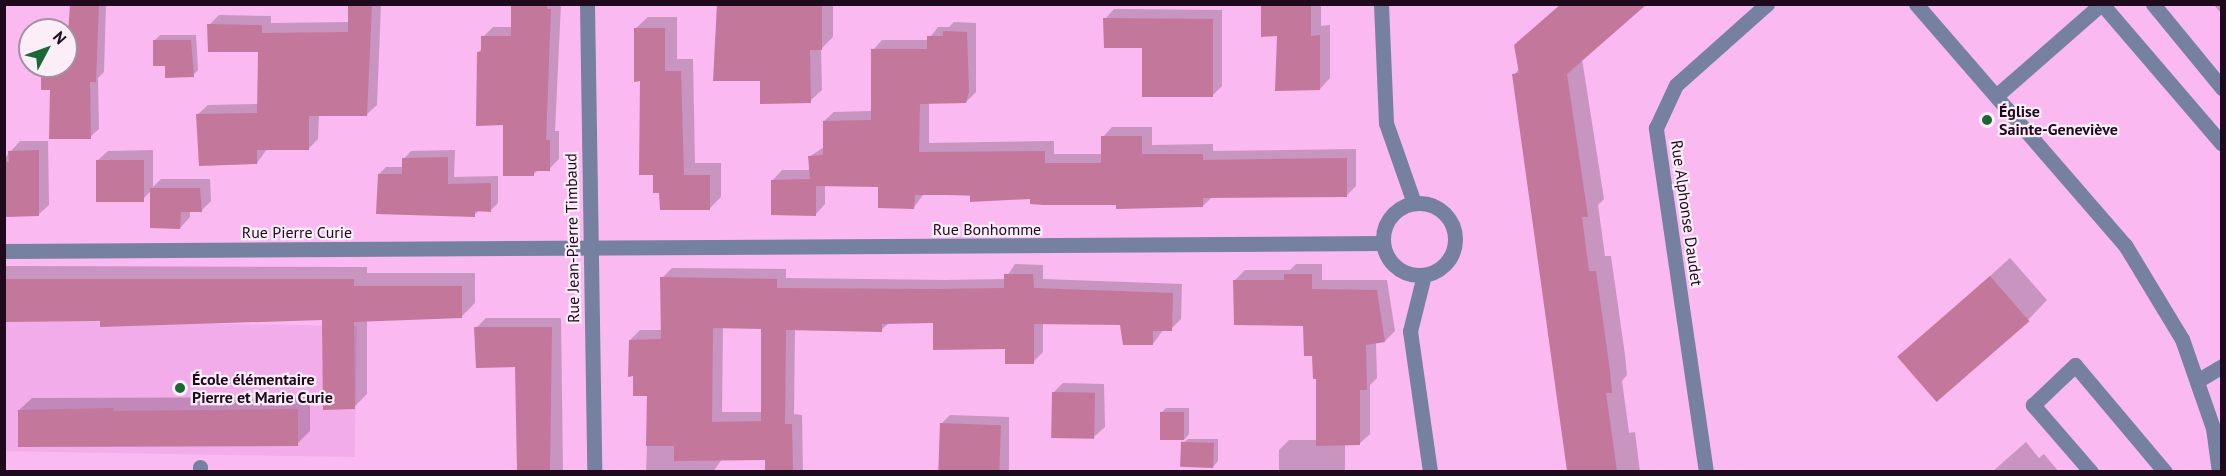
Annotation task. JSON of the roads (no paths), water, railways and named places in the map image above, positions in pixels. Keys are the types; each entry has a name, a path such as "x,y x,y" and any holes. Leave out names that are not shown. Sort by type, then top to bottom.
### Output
{"street":[{"name":"Rue Jean-Pierre Timbaud","path":"587,4 594,471"},
{"path":"1381,4 1386,123 1414,203"},
{"name":"Rue Alphonse Daudet","path":"1706,471 1656,128 1676,85 1767,4"},
{"path":"1916,4 2125,245 2182,339 2213,428 2219,471"},
{"path":"1996,96 2102,4 2222,144"},
{"path":"2152,4 2222,88"},
{"path":"1414,203 1426,203 1447,215 1455,236 1450,258 1424,275 1413,274 1394,264 1383,243 1384,232 1394,213 1414,203"},
{"name":"Rue Bonhomme","path":"590,250 1383,243"},
{"name":"Rue Pierre Curie","path":"4,251 590,250"},
{"path":"1424,275 1410,331 1430,471"},
{"path":"2091,471 2033,405 2075,365 2165,471"},
{"path":"2197,381 2222,366"}],"place":[{"name":"Église Sainte-Geneviève","path":"1987,120"},
{"name":"École élémentaire Pierre et Marie Curie","path":"180,388"}]}
